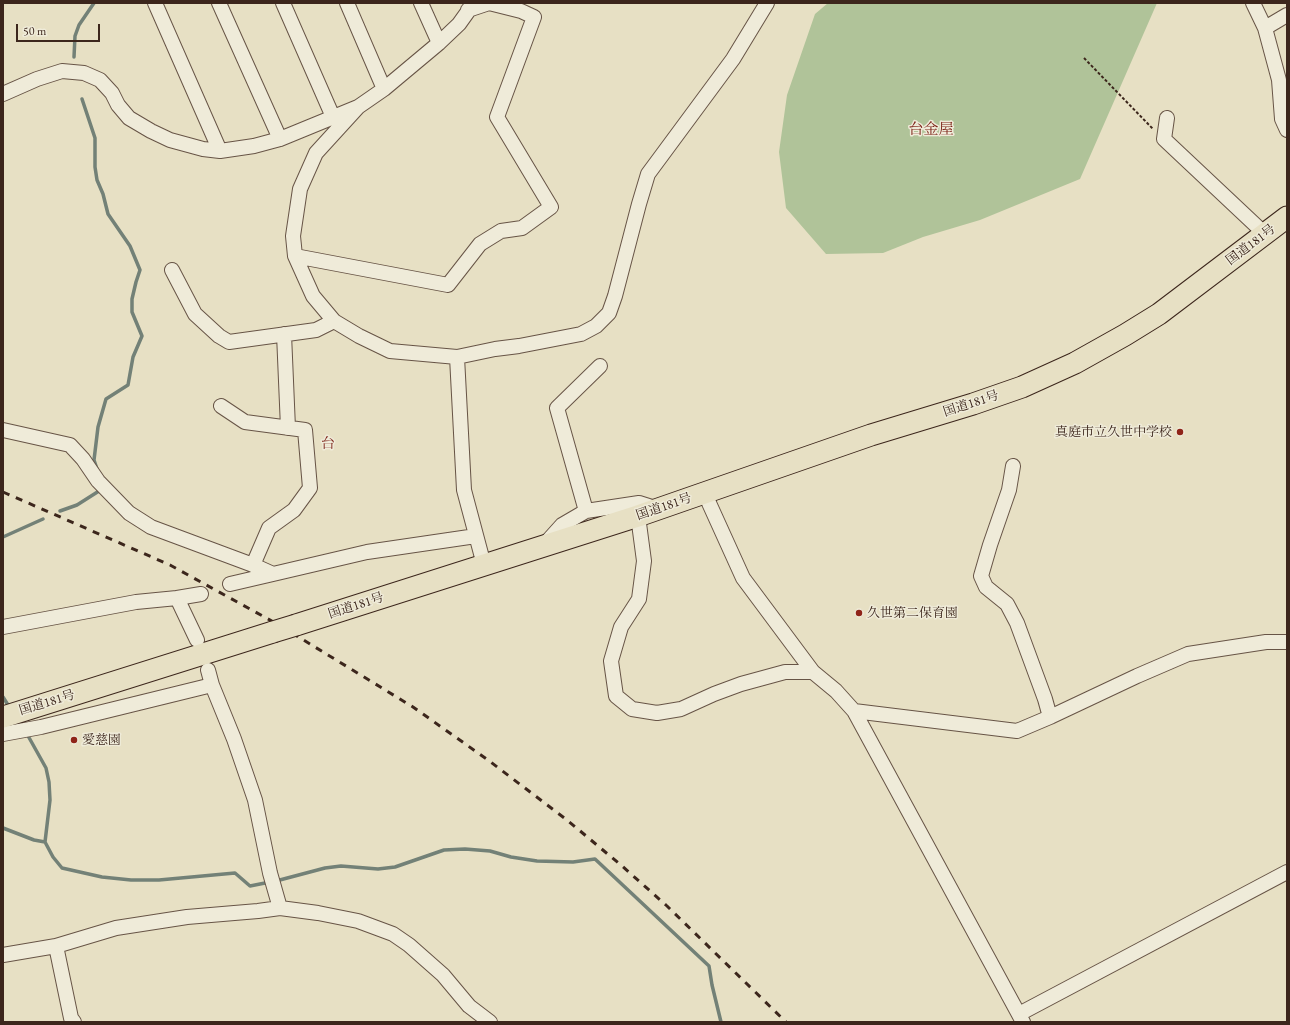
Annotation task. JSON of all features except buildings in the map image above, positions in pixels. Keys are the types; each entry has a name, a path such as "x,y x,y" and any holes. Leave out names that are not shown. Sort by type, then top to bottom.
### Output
{"highway":[{"name":"国道181号","path":"3,717 638,516 871,435 973,404 1022,387 1075,363 1159,314 1287,217"}],"street":[{"path":"155,3 220,151"},
{"path":"219,3 280,138"},
{"path":"283,3 333,117"},
{"path":"347,3 384,88"},
{"path":"421,3 439,43"},
{"path":"295,256 448,285 480,244 500,231 522,228 551,207 496,117 534,17 521,11 489,4 471,7 459,24 439,43 384,88 358,107 316,153 300,189 293,236 295,256 313,296 334,321 359,336 390,351 457,357 581,334 596,326 609,313 615,296 648,174 733,59 767,3"},
{"path":"1253,3 1265,28 1279,80 1282,119 1287,130"},
{"path":"1265,28 1287,15"},
{"path":"3,94 38,79 62,72 84,73 100,80 112,93 118,105 129,118 151,131 170,140 204,149 220,151 254,146 280,138 358,107"},
{"path":"1167,118 1164,139 1265,234"},
{"path":"172,270 195,314 219,336 228,342 316,330 334,321"},
{"path":"284,334 288,428"},
{"path":"457,357 464,490 484,565"},
{"path":"586,511 557,408 600,366"},
{"path":"221,406 245,422 305,430 310,488 294,510 269,528 252,564"},
{"path":"3,430 70,445 83,459 98,481 129,514 151,527 252,564 273,574"},
{"path":"1013,466 1008,490 981,576 986,587 1007,604 1017,623 1050,716"},
{"path":"706,493 709,503 743,578 813,672 836,691 854,711 1021,1018 1287,872"},
{"path":"544,546 562,525 586,511 639,503 658,509"},
{"path":"638,516 644,561 639,599 621,627 611,661 616,696 632,709 657,713 681,709 741,684 785,672 813,672"},
{"path":"230,584 367,552 476,536"},
{"path":"3,627 136,602 201,594"},
{"path":"177,598 197,640"},
{"path":"854,711 1017,731 1188,654 1266,642 1287,642"},
{"path":"208,670 212,685 234,739 255,800 270,873 280,908"},
{"path":"3,734 41,727 212,685"},
{"path":"3,955 56,946 116,928 188,917 258,912 280,908 318,913 358,921 393,934 443,974 469,1006 490,1022"},
{"path":"56,946 74,1022"}],"path":[{"path":"1084,58 1151,127"}],"green space":[{"path":"828,3 1157,3 1080,179 980,220 923,237 883,253 826,254 786,208 779,152 787,95 815,14"}],"waterway":[{"path":"74,57 75,36 79,25 94,3"},
{"path":"82,99 95,138 95,167 97,180 103,194 108,214 130,246 140,270 132,299 132,312 142,336 133,357 128,385 106,399 98,427 94,460 97,469"},
{"path":"60,511 77,505 99,491"},
{"path":"3,537 43,519"},
{"path":"3,697 8,705"},
{"path":"27,734 46,768 49,782 50,800 45,842 53,857 62,868 102,877 131,880 159,880 235,873 250,886 270,882"},
{"path":"3,828 34,840 45,842"},
{"path":"276,881 325,868 341,866 378,869 395,867 444,850 465,849 490,851 511,857 537,861 573,862 595,859 709,966 721,1022"}],"railway":[{"path":"3,492 170,565 279,625 413,707 488,760 567,820 622,866 667,906 786,1022"}],"place":[{"name":"真庭市立久世中学校","path":"1180,432"},
{"name":"久世第二保育園","path":"859,613"},
{"name":"愛慈園","path":"74,740"}],"district":[{"name":"台金屋","path":"931,130"},
{"name":"台","path":"328,444"}]}
